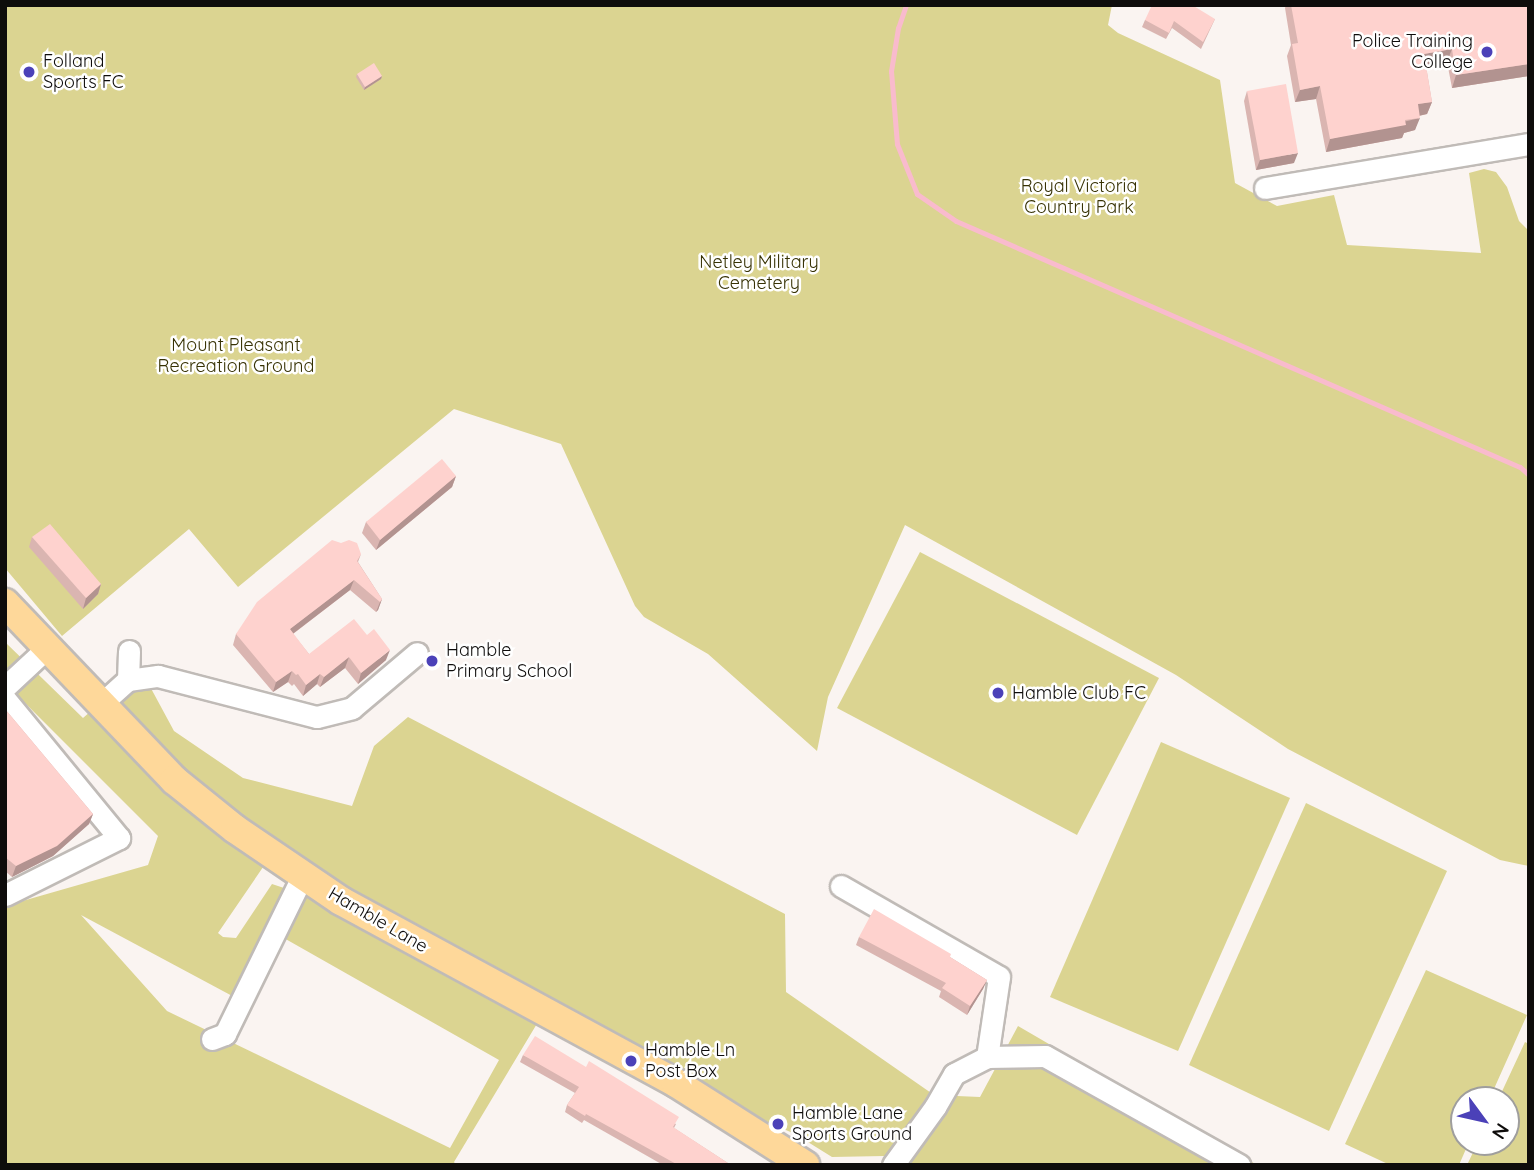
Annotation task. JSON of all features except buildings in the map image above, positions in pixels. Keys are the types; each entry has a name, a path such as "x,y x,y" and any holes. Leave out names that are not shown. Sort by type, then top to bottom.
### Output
{"main road":[{"name":"Hamble Lane","path":"5,603 174,780 235,829 341,901 676,1083 805,1165"}],"lane":[{"path":"1265,188 1529,144"},
{"path":"5,687 48,647"},
{"path":"128,680 130,651"},
{"path":"101,704 128,680 158,676 317,717 352,708 416,653"},
{"path":"5,699 119,838 5,895"},
{"path":"212,1039 225,1034 303,875"},
{"path":"841,886 999,977 987,1057"},
{"path":"893,1165 936,1107 954,1074 987,1057 1045,1056 1239,1165"}],"green space":[{"path":"5,5 1112,5 1108,25 1118,33 1220,80 1235,183 1277,206 1334,195 1347,245 1481,253 1469,173 1484,169 1496,172 1507,187 1519,221 1529,231 1529,866 1500,860 1288,749 1176,675 905,525 828,697 817,751 708,654 644,617 635,606 561,444 454,409 238,587 189,529 62,636 5,568"},
{"name":"Hamble Club FC","path":"920,552 1159,678 1077,835 837,708"},
{"path":"5,642 83,718 140,668 174,731 243,778 352,806 374,746 408,717 785,914 786,992 934,1095 980,1097 1018,1026 1257,1165 899,1165 884,1156 832,1157 795,1134 538,1022 454,1162 456,1165 5,1165 5,906 148,865 158,836 5,683","holes":["272,854 314,898 272,884 236,938 223,937 218,933","81,915 236,998 275,933 499,1060 450,1148 167,1011"]},
{"path":"1161,742 1290,798 1178,1051 1050,997"},
{"path":"1306,803 1447,871 1329,1131 1189,1065"},
{"path":"1426,970 1527,1015 1495,1086 1450,1086 1450,1156 1463,1156 1459,1165 1390,1165 1345,1144"},
{"path":"1525,1042 1529,1044 1529,1165 1467,1165 1471,1156 1520,1156 1520,1086 1505,1086"}],"waterway":[{"path":"906,5 898,28 891,71 897,144 917,194 956,221 1520,467 1529,475"}],"place":[{"name":"Police Training College","path":"1487,52"},
{"name":"Folland Sports FC","path":"29,72"},
{"name":"Hamble Primary School","path":"432,661"},
{"name":"Hamble Club FC","path":"998,693"},
{"name":"Hamble Ln Post Box","path":"631,1061"},
{"name":"Hamble Lane Sports Ground","path":"778,1124"}],"park label":[{"name":"Royal Victoria Country Park","path":"1079,197"},
{"name":"Netley Military Cemetery","path":"759,273"},
{"name":"Mount Pleasant Recreation Ground","path":"236,356"}]}
